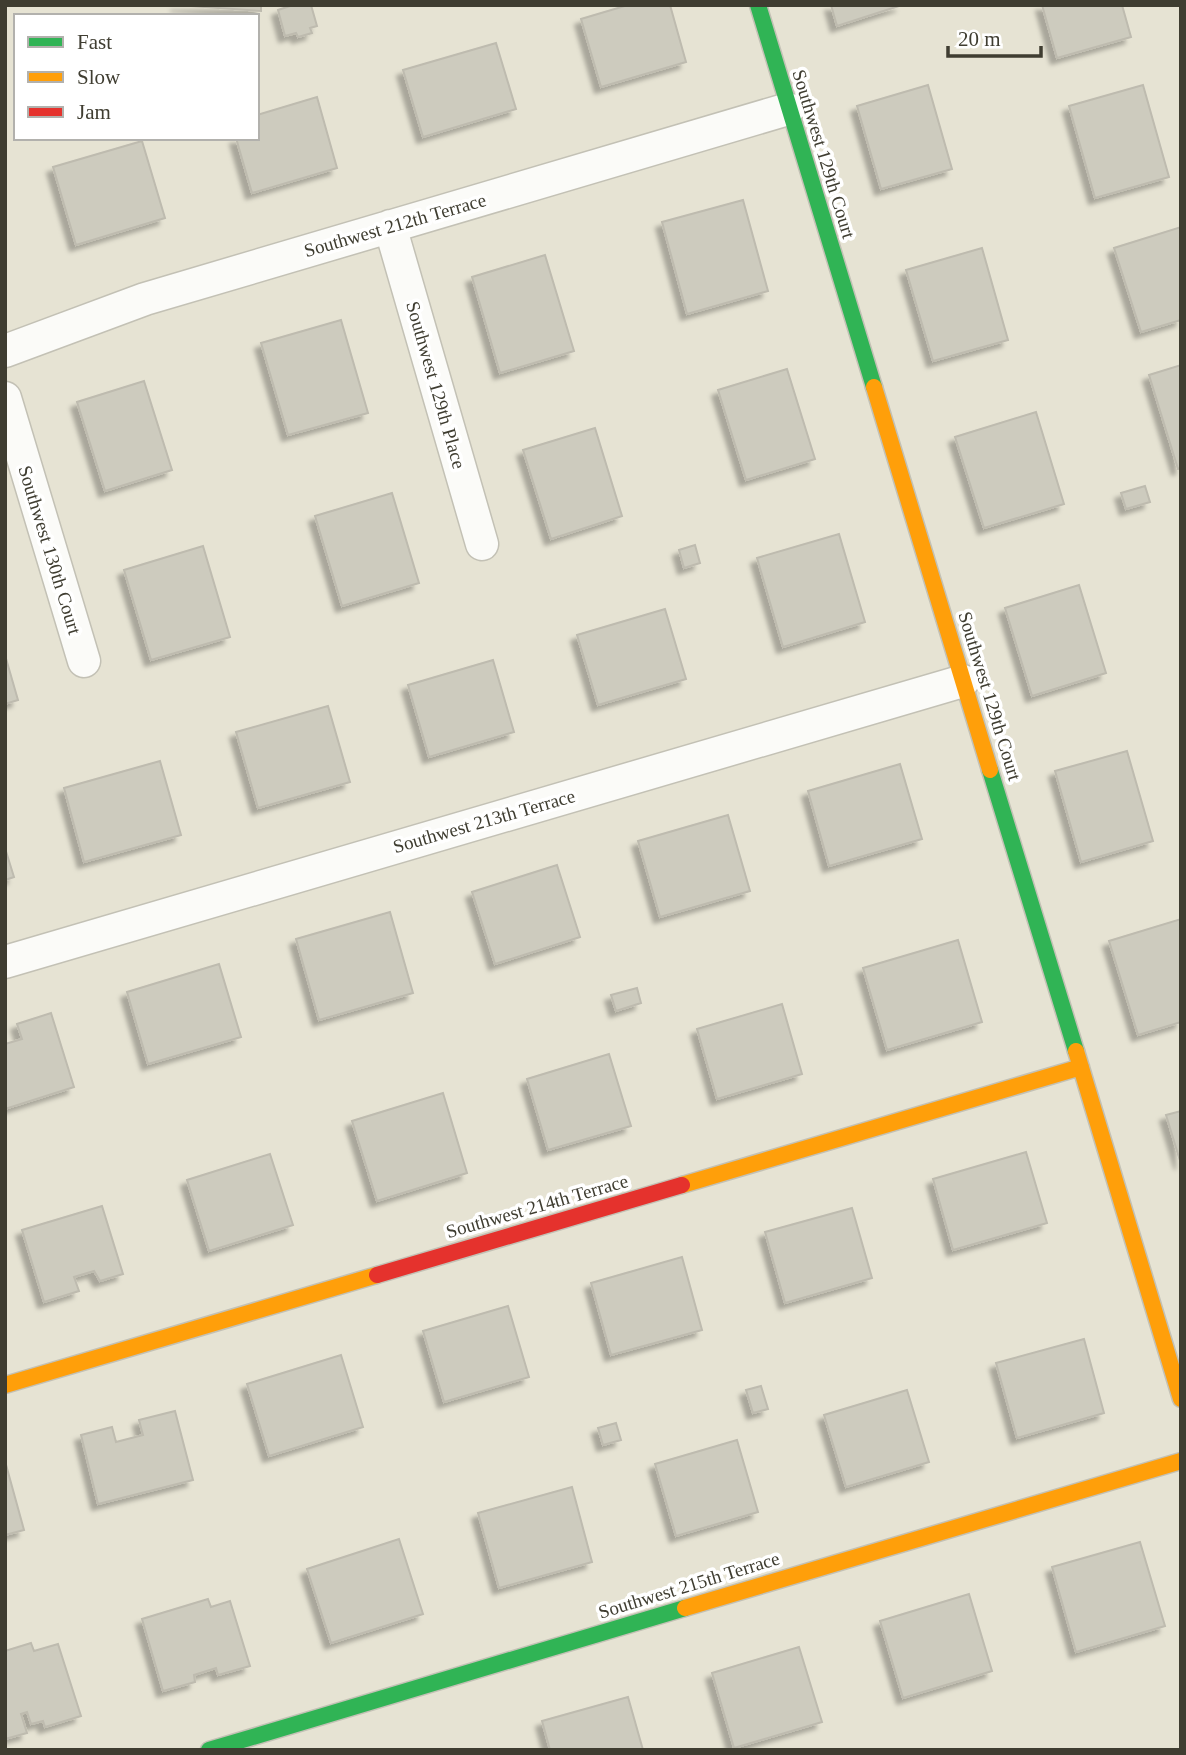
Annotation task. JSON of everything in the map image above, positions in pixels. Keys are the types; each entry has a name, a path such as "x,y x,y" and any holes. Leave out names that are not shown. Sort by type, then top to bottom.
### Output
{"street":[{"name":"Southwest 129th Court","path":"758,5 1181,1399"},
{"name":"Southwest 212th Terrace","path":"5,351 145,299 788,109"},
{"name":"Southwest 129th Place","path":"390,226 482,544"},
{"name":"Southwest 130th Court","path":"5,398 84,661"},
{"name":"Southwest 213th Terrace","path":"5,962 963,681"},
{"name":"Southwest 214th Terrace","path":"5,1385 1081,1067"},
{"name":"Southwest 215th Terrace","path":"209,1750 1181,1461"}],"building":[{"path":"176,5 261,5 261,11"},
{"path":"293,5 311,5 317,26 310,28 312,33 298,37 296,33 285,36 278,10"},
{"path":"628,5 670,5 686,62 601,87 581,19"},
{"path":"831,5 902,5 837,26"},
{"path":"1042,5 1122,5 1131,37 1057,58"},
{"path":"496,43 516,109 423,137 403,70"},
{"path":"928,85 952,169 881,189 857,106"},
{"path":"1143,85 1169,177 1095,198 1069,106"},
{"path":"317,97 337,168 252,193 237,140 259,140 259,114"},
{"path":"142,141 165,218 76,245 53,167"},
{"path":"743,200 768,291 687,314 662,222"},
{"path":"1181,227 1181,320 1141,332 1114,248"},
{"path":"982,248 1008,340 933,361 906,270"},
{"path":"545,255 574,351 500,373 472,277"},
{"path":"341,320 368,413 288,435 261,343"},
{"path":"1181,365 1181,468 1178,469 1149,375"},
{"path":"787,369 815,459 746,480 718,390"},
{"path":"144,381 172,470 105,491 77,402"},
{"path":"1036,412 1064,504 984,528 955,437"},
{"path":"595,428 622,516 551,539 523,450"},
{"path":"1145,486 1150,502 1126,509 1121,493"},
{"path":"392,493 419,583 342,606 315,516"},
{"path":"839,534 865,622 783,647 757,558"},
{"path":"695,545 700,563 684,568 679,550"},
{"path":"203,546 230,637 151,660 124,570"},
{"path":"1079,585 1106,673 1032,696 1005,608"},
{"path":"665,609 686,679 598,705 577,635"},
{"path":"5,655 18,700 5,704"},
{"path":"493,660 514,732 429,757 408,685"},
{"path":"328,706 350,782 258,808 236,732"},
{"path":"1127,751 1153,841 1081,862 1055,771"},
{"path":"160,761 181,835 84,862 64,788"},
{"path":"900,764 922,839 829,866 808,791"},
{"path":"728,815 750,891 660,917 638,841"},
{"path":"5,848 14,877 5,880"},
{"path":"557,865 580,937 495,964 472,892"},
{"path":"390,912 413,993 319,1020 296,939"},
{"path":"1181,919 1181,1022 1138,1035 1109,941"},
{"path":"958,940 982,1022 887,1050 863,968"},
{"path":"219,964 241,1037 148,1064 127,992"},
{"path":"637,988 641,1003 616,1011 611,995"},
{"path":"782,1004 802,1074 717,1099 697,1029"},
{"path":"51,1013 74,1087 5,1109 5,1044 22,1039 17,1024"},
{"path":"609,1054 631,1126 548,1150 527,1079"},
{"path":"443,1093 467,1173 377,1201 352,1121"},
{"path":"1181,1111 1181,1164 1166,1115"},
{"path":"1026,1152 1047,1223 953,1250 933,1179"},
{"path":"270,1154 293,1225 209,1251 187,1180"},
{"path":"102,1206 123,1274 100,1281 94,1271 74,1277 79,1291 44,1302 22,1230"},
{"path":"852,1208 872,1278 785,1303 765,1232"},
{"path":"682,1257 702,1330 611,1355 591,1283"},
{"path":"508,1306 529,1377 444,1402 423,1331"},
{"path":"1084,1339 1104,1413 1017,1438 996,1363"},
{"path":"341,1355 363,1427 269,1456 247,1384"},
{"path":"761,1386 768,1409 753,1413 746,1390"},
{"path":"907,1390 929,1462 846,1487 824,1415"},
{"path":"175,1411 193,1480 98,1504 81,1435 112,1427 116,1442 143,1435 139,1420"},
{"path":"616,1423 621,1440 603,1445 598,1428"},
{"path":"737,1440 758,1512 676,1536 655,1464"},
{"path":"5,1461 24,1530 5,1535"},
{"path":"572,1487 592,1562 499,1588 478,1513"},
{"path":"399,1539 423,1614 331,1643 307,1569"},
{"path":"1140,1542 1165,1626 1076,1652 1052,1567"},
{"path":"969,1594 992,1671 903,1698 880,1621"},
{"path":"208,1599 211,1607 230,1601 250,1666 218,1675 216,1668 194,1675 195,1682 163,1691 142,1619"},
{"path":"31,1643 34,1651 58,1644 81,1716 45,1727 43,1721 31,1724 27,1712 21,1714 27,1733 5,1739 5,1651"},
{"path":"799,1647 822,1722 734,1748 712,1673"},
{"path":"628,1697 643,1750 550,1750 542,1721"}],"traffic: fast":[{"path":"758,5 874,387"},
{"path":"990,770 1076,1051"},
{"path":"209,1750 685,1608"}],"traffic: slow":[{"path":"874,387 990,770"},
{"path":"1076,1051 1181,1399"},
{"path":"682,1185 1081,1067"},
{"path":"5,1385 377,1275"},
{"path":"685,1608 1181,1461"}],"traffic: jam":[{"path":"377,1275 682,1185"}]}
